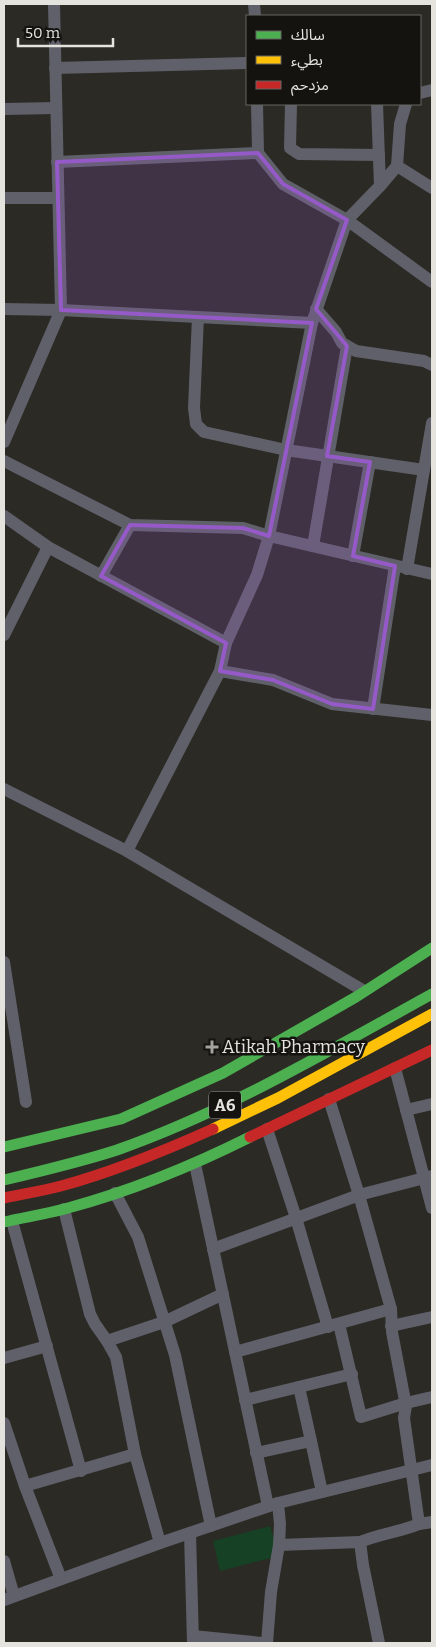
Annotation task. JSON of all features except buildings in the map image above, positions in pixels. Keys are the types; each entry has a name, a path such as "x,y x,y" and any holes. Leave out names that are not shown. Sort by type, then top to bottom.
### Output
{"main road":[{"path":"4,1147 121,1119 223,1073 364,991 432,948"},
{"name":"A6","path":"4,1180 69,1165 113,1152 196,1119 432,994"},
{"name":"A6","path":"4,1198 98,1174 178,1145 264,1105 432,1014"},
{"path":"8,1222 64,1209 115,1194 195,1164 432,1050"}],"street":[{"path":"4,442 61,310 54,4"},
{"path":"55,68 246,63"},
{"path":"257,105 258,153 283,184 347,220 432,282"},
{"path":"291,105 290,148 296,152 300,154 379,155"},
{"path":"377,105 380,186"},
{"path":"127,851 220,671 226,643 257,575 269,536 316,309 347,220 397,166 400,124 406,105"},
{"path":"4,109 56,108"},
{"path":"57,162 258,153"},
{"path":"397,166 432,188"},
{"path":"4,198 57,198"},
{"path":"4,309 61,310 312,323"},
{"path":"316,309 336,332 342,344 356,351 424,361 432,365"},
{"path":"198,317 194,408 196,424 204,432 286,450 424,470"},
{"path":"312,546 347,346"},
{"path":"373,709 401,567 424,470 432,423"},
{"path":"4,461 130,525 243,528 269,536 432,574"},
{"path":"353,556 370,462"},
{"path":"4,516 48,547 226,643"},
{"path":"101,576 130,525"},
{"path":"4,635 48,547"},
{"path":"220,671 273,680 332,704 432,715"},
{"path":"4,789 127,851 364,991"},
{"path":"4,962 7,1005 26,1102"},
{"path":"395,1068 406,1110 428,1177 432,1208"},
{"path":"329,1099 359,1195 391,1309 392,1326 406,1403 404,1418 419,1524"},
{"path":"406,1110 432,1104"},
{"path":"267,1129 333,1326 352,1374 361,1417 432,1396"},
{"path":"195,1164 256,1453 280,1524 279,1546 271,1592 267,1643"},
{"path":"213,1249 359,1195 428,1177"},
{"path":"115,1194 138,1237 175,1355 211,1526"},
{"path":"64,1209 90,1314 116,1357 135,1454 160,1543"},
{"path":"8,1222 47,1346 81,1471"},
{"path":"107,1341 164,1322 223,1294"},
{"path":"235,1352 391,1309"},
{"path":"392,1326 432,1317"},
{"path":"4,1358 47,1346"},
{"path":"245,1400 352,1374"},
{"path":"299,1387 322,1492"},
{"path":"4,1423 25,1486 61,1579"},
{"path":"256,1453 311,1441"},
{"path":"25,1486 135,1454"},
{"path":"4,1560 9,1598 160,1543 273,1505 432,1465"},
{"path":"279,1546 360,1542 408,1529 419,1524 432,1522"},
{"path":"190,1533 193,1639 262,1643"},
{"path":"360,1542 379,1643"}],"highlighted area":[{"path":"258,153 283,184 347,220 316,309 347,346 327,456 370,462 353,556 395,566 373,709 332,704 273,680 220,671 226,643 101,576 130,525 243,528 269,536 312,323 61,310 57,162"}],"green space":[{"path":"270,1526 279,1556 220,1571 213,1541"}],"traffic: fast":[{"path":"4,1147 121,1119 223,1073 356,997 432,948"},
{"path":"4,1180 117,1150 199,1117 317,1058 432,994"},
{"path":"4,1222 60,1210 115,1194 184,1168 250,1137"}],"traffic: slow":[{"path":"213,1129 278,1098 432,1014"}],"traffic: jam":[{"path":"250,1137 432,1050"},
{"path":"4,1198 54,1188 119,1168 213,1129"}],"place":[{"name":"Atikah Pharmacy","path":"212,1047"}]}
